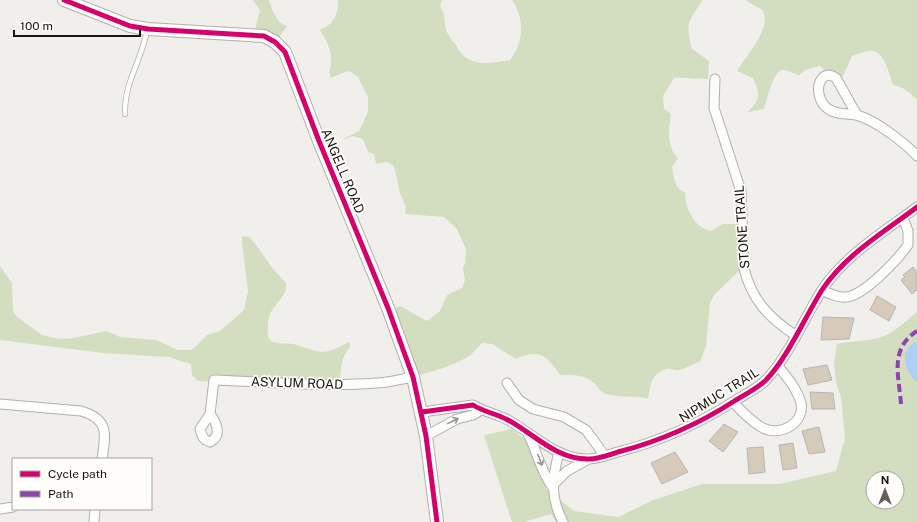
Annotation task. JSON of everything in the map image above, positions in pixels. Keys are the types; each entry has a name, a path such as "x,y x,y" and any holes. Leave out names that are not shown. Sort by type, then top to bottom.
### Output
{"street":[{"name":"ANGELL ROAD","path":"64,0 78,3 130,26 146,29 253,34 264,36 275,42 285,52 319,141 388,308 413,377 422,412 426,436 437,522"},
{"path":"857,115 836,78 827,75 822,77 819,83 819,92 825,108 834,112 857,115 903,142 917,156"},
{"name":"STONE TRAIL","path":"715,79 714,108 741,191 744,268 746,278 760,306 778,324 795,335"},
{"name":"NIPMUC TRAIL","path":"422,412 473,405 481,410 500,416 560,452 589,459 651,444 680,432 697,424 765,381 778,366 822,290 839,269 856,252 917,207"},
{"path":"822,290 831,295 848,297 861,291 868,285 908,245 908,231 903,218"},
{"path":"733,402 764,428 771,431 788,428 800,414 801,404 790,381 778,366"},
{"name":"ASYLUM ROAD","path":"210,414 214,380 273,384 344,384 378,383 413,377"},
{"path":"507,383 519,400 533,409 564,417 586,430 605,456"},
{"path":"0,404 81,411 93,414 101,422 104,430 102,458"},
{"path":"426,436 457,419 473,415 481,410"},
{"path":"527,433 539,457 546,479 552,486"},
{"path":"560,452 552,486 556,506 563,522"},
{"path":"552,486 567,471 589,459"},
{"path":"0,509 12,507"},
{"path":"94,522 95,510"}],"lane":[{"path":"125,114 128,84 144,45 146,29"}],"green space":[{"path":"253,0 269,0 277,19 287,26 277,40 254,34 260,10"},
{"path":"338,0 442,0 440,6 443,11 446,29 460,51 465,57 471,60 493,63 510,60 518,46 521,23 512,0 703,0 691,18 688,28 692,49 709,61 708,79 674,78 663,96 664,109 671,114 669,131 670,143 674,154 678,158 672,167 674,179 679,188 685,192 685,198 689,211 695,222 711,231 723,224 740,224 741,269 714,295 710,303 706,346 700,362 678,370 667,369 662,371 654,377 652,381 648,399 606,394 593,382 581,376 560,375 551,363 542,356 531,354 516,359 492,344 483,343 462,360 440,369 410,378 386,312 400,306 427,321 440,311 447,295 462,288 465,280 463,268 465,264 466,249 457,229 444,217 405,214 406,207 400,193 394,166 387,162 376,164 374,154 368,152 363,139 353,136 343,139 359,131 368,112 368,97 358,77 351,72 347,71 331,78 330,76 331,54 320,30 329,25 335,18 338,10"},
{"path":"746,0 917,0 917,100 906,90 893,85 888,68 882,57 874,51 868,51 852,56 843,76 838,83 820,66 805,70 799,75 786,70 780,71 774,80 764,109 748,112 757,100 757,88 753,78 737,71 757,41 764,24 765,16 762,10"},
{"path":"242,236 250,237 274,270 286,283 286,289 282,298 269,316 269,338 271,341 276,343 294,344 323,352 349,342 350,347 344,355 342,364 340,384 279,385 198,381 192,375 191,364 168,357 103,353 0,340 0,266 12,283 13,310 16,316 42,335 59,339 74,338 106,331 120,337 156,340 178,350 190,350 207,335 220,331 244,310 248,291"},
{"path":"917,312 917,522 556,522 551,514 524,522 512,522 484,435 512,429 529,443 546,489 574,511 618,517 653,500 702,484 779,484 836,471 845,438 841,398 836,382 834,363 837,344 878,338 897,329"}],"water":[{"path":"917,342 917,382 912,378 906,367 905,354 911,345"}],"building":[{"path":"913,267 917,272 917,290 912,294 901,280 905,277 903,275"},
{"path":"877,296 896,307 889,321 870,310"},
{"path":"823,317 854,318 849,339 821,340"},
{"path":"827,365 832,380 808,385 803,369"},
{"path":"810,392 833,393 835,409 812,409"},
{"path":"724,424 738,432 723,452 709,441"},
{"path":"819,427 825,452 809,454 802,431"},
{"path":"793,443 797,468 783,470 779,445"},
{"path":"763,447 765,472 749,474 747,448"},
{"path":"675,452 688,472 662,484 651,463"}],"marked path":[{"path":"901,404 898,373 899,355 902,346 908,338 917,331"}],"cycle path":[{"path":"64,0 130,26 148,29 264,36 275,42 285,52 319,141 388,308 413,377 426,436 437,522"},
{"path":"422,412 473,405 508,420 556,451 577,458 589,459 600,458 634,448 679,431 708,417 763,383 782,360 831,277 853,255 917,207"}]}
